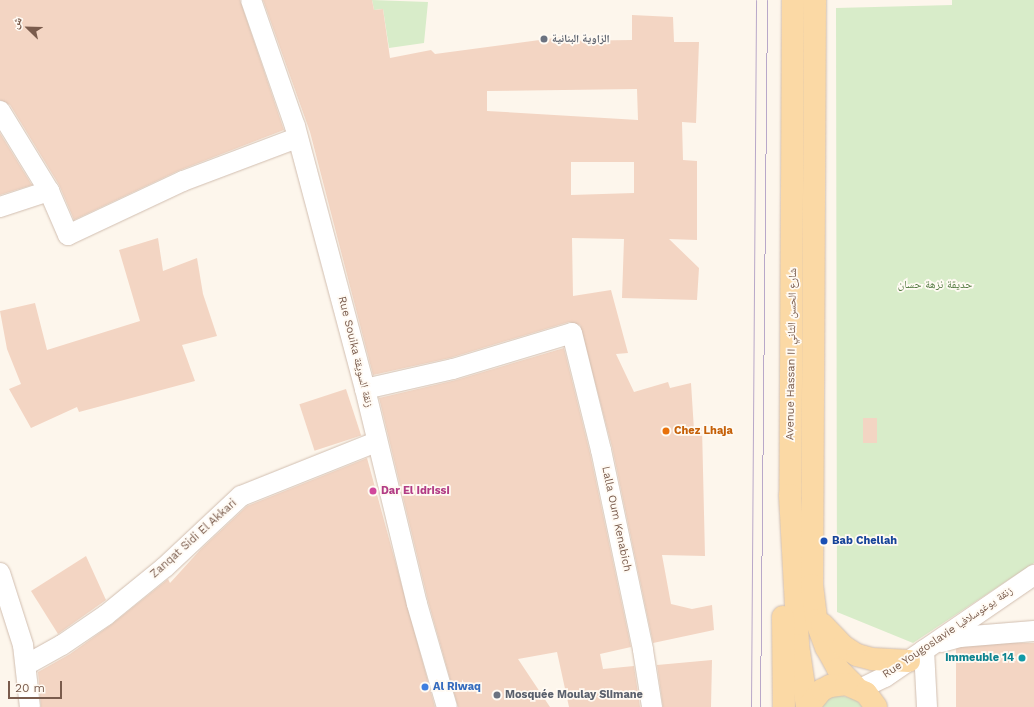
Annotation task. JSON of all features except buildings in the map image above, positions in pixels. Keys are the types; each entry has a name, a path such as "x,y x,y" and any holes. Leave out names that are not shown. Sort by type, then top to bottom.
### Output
{"main road":[{"name":"Avenue Hassan II شارع الحسن الثاني","path":"793,0 790,495 798,644 807,707"},
{"name":"Avenue Hassan II شارع الحسن الثاني","path":"815,0 811,558 816,620 831,659 858,687 870,697 876,707"},
{"path":"784,707 783,534 790,495"},
{"path":"816,620 843,646 857,655 872,659 916,655"},
{"path":"807,707 816,696 830,686 858,687"}],"street":[{"name":"Rue Souika زنقة السويقة","path":"251,0 295,126 365,390 376,442 447,707"},
{"path":"0,111 48,191 68,235 183,181 297,138"},
{"path":"0,207 48,191"},
{"name":"Lalla Oum Kenabich","path":"365,390 453,369 572,333 618,531 645,658 652,707"},
{"name":"Zanqat Sidi El Akkari","path":"26,665 62,645 106,615 165,567 241,496 376,442"},
{"path":"0,573 16,617 26,665 30,707"},
{"name":"Rue Yougoslavie زنقة يوغوسلافيا","path":"858,687 885,677 1034,575"},
{"path":"927,707 916,655 960,637 1034,631"}],"green space":[{"path":"372,0 428,2 424,43 389,48 383,9 374,10"},
{"name":"حديقة نزهة حسان","path":"952,0 1034,0 1034,563 913,643 837,612 836,8 952,5"},
{"path":"839,695 855,699 863,707 818,707 831,697"}],"tram line":[{"path":"751,707 756,0"},
{"path":"760,707 767,0"}],"place":[{"name":"الزاوية البنانية","path":"544,39"},
{"name":"Chez Lhaja","path":"666,431"},
{"name":"Dar El Idrissi","path":"373,491"},
{"name":"Bab Chellah","path":"824,541"},
{"name":"immeuble 14","path":"1022,658"},
{"name":"Al Riwaq","path":"425,687"},
{"name":"Mosquée Moulay Slimane","path":"497,695"}]}
